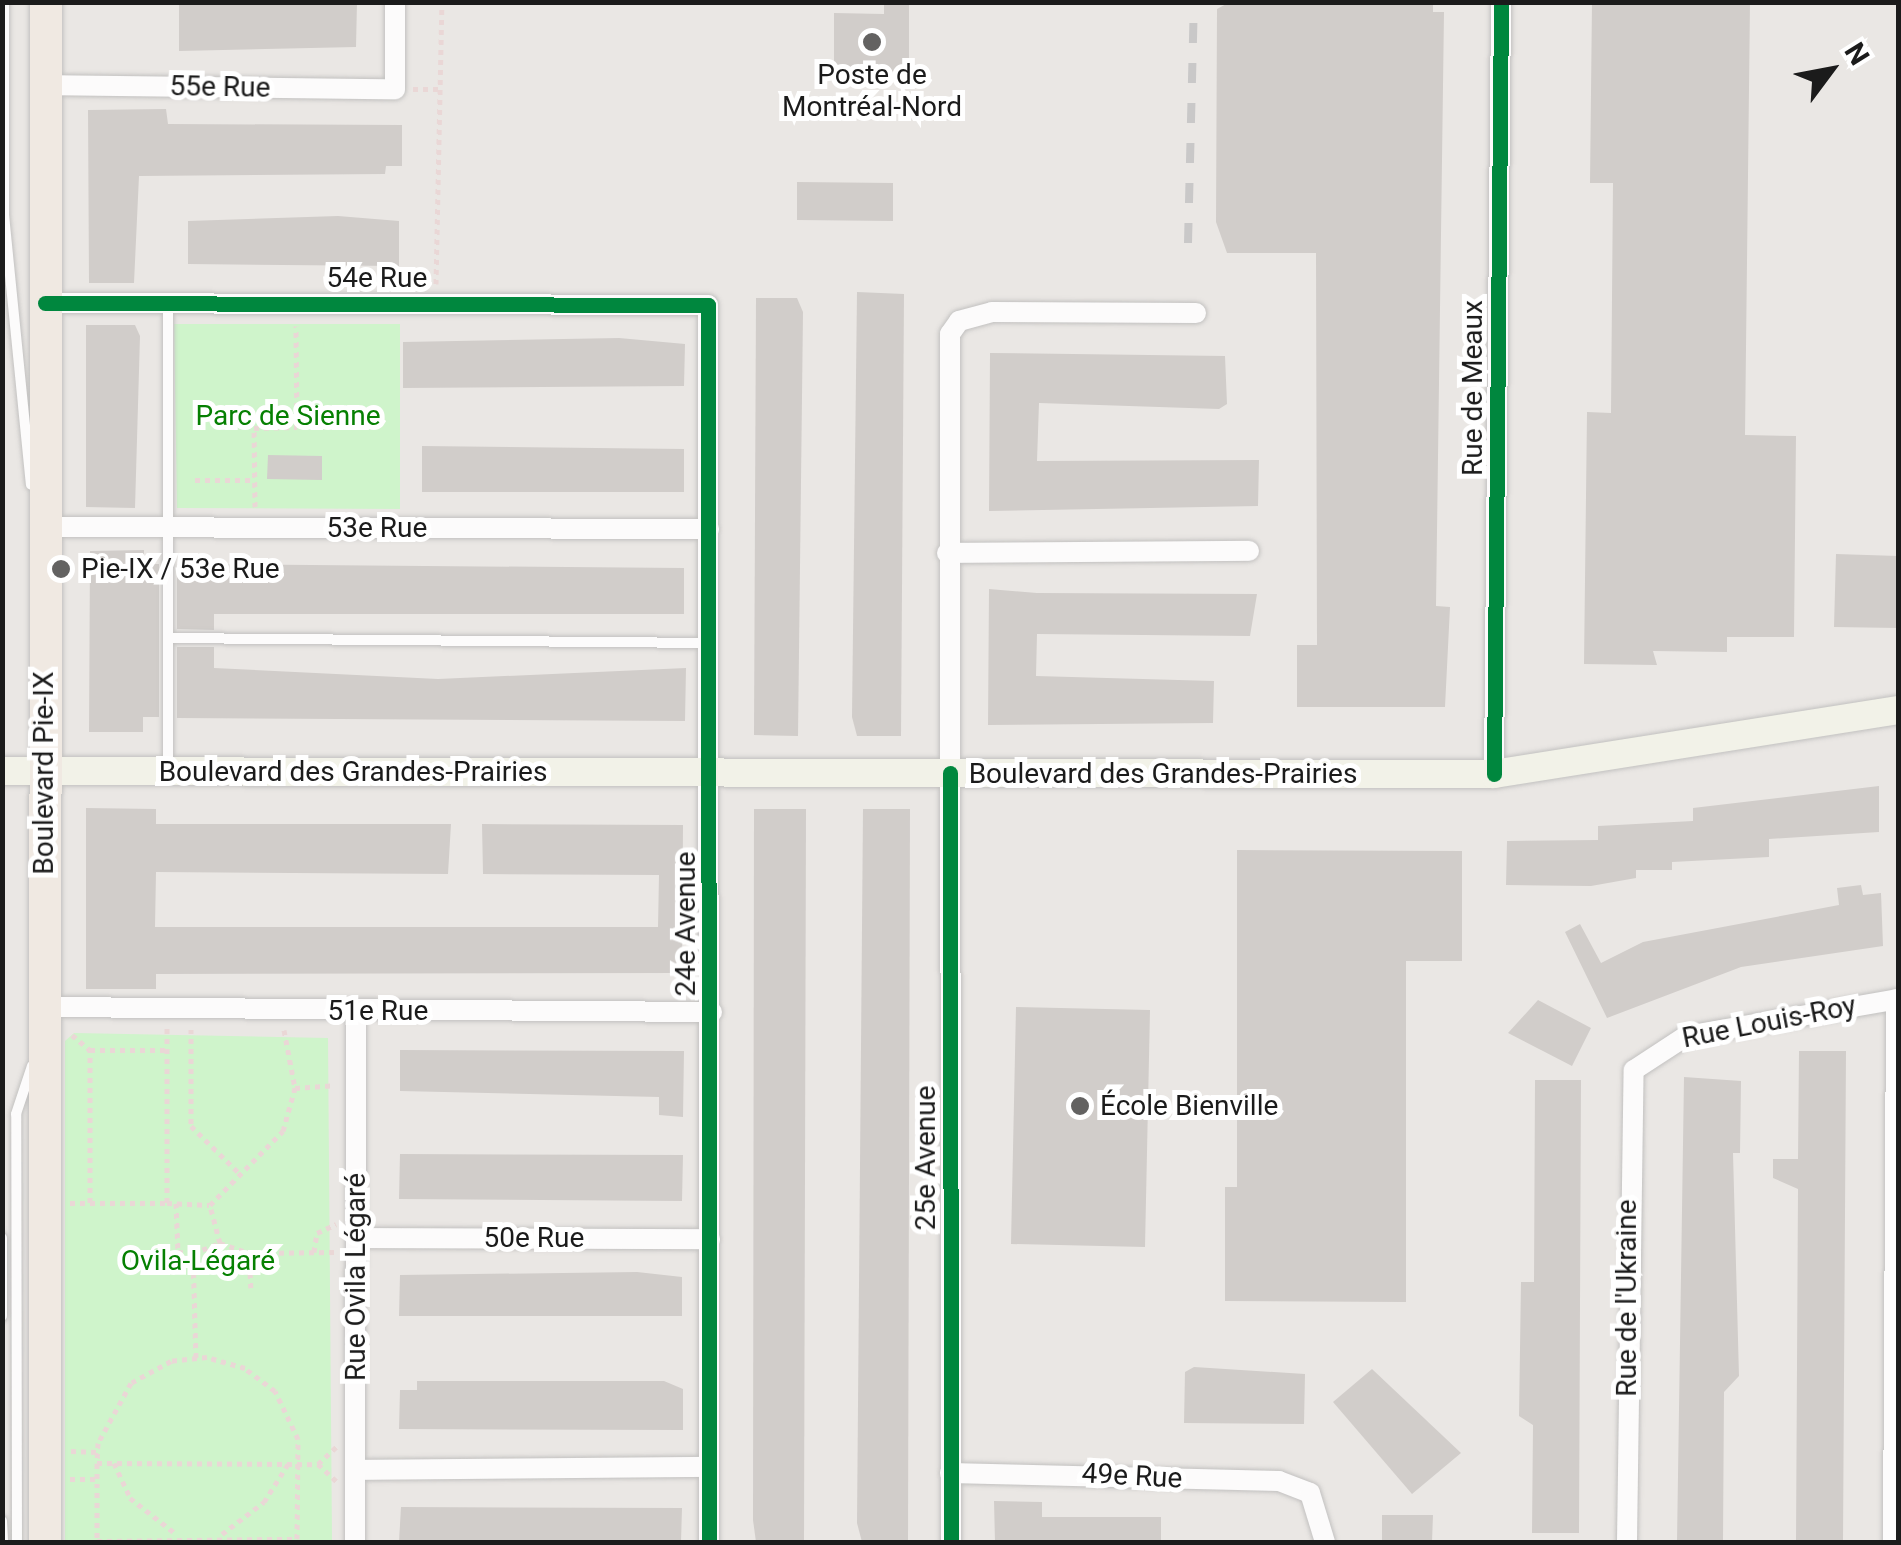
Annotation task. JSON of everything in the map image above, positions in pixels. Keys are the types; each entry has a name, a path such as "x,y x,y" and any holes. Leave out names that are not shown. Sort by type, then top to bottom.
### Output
{"main road":[{"name":"Boulevard Pie-IX","path":"45,1542 51,1021 44,772 46,2"},
{"name":"Boulevard des Grandes-Prairies","path":"2,771 1494,774 1898,710"}],"street":[{"name":"55e Rue","path":"46,85 395,88 396,2"},
{"name":"Rue de Meaux","path":"1494,774 1501,2"},
{"name":"54e Rue","path":"45,303 708,305"},
{"name":"24e Avenue","path":"708,305 712,1012 708,1542"},
{"name":"25e Avenue","path":"951,1542 947,553 950,334 958,321 992,312 1196,313"},
{"name":"53e Rue","path":"45,527 709,529"},
{"path":"947,553 1249,551"},
{"path":"1893,1542 1897,999"},
{"name":"Rue Louis-Roy","path":"1642,1058 1686,1036 1897,999"},
{"name":"51e Rue","path":"51,1021 168,1010 712,1012"},
{"name":"Rue Ovila Légaré","path":"355,1542 356,1011"},
{"name":"Rue de l'Ukraine","path":"1627,1542 1627,1088 1642,1058"},
{"name":"50e Rue","path":"357,1238 710,1238"},
{"path":"355,1470 709,1467"},
{"name":"49e Rue","path":"950,1473 1169,1475 1279,1481 1310,1493 1325,1542"}],"lane":[{"path":"4,2 3,218 15,380 45,570"},
{"path":"168,303 168,771"},
{"path":"170,638 710,643"},
{"path":"18,1542 16,1114 51,1021"},
{"path":"2,1238 2,1316"},
{"path":"2,1521 3,1542"}],"path":[{"path":"436,304 442,2"},
{"path":"255,528 254,428 297,428 296,303"},
{"path":"195,480 255,480"},
{"path":"168,1010 168,1203"},
{"path":"192,1010 188,1114 199,1139 240,1174"},
{"path":"62,1204 210,1205 292,1117 295,1088 280,1012"},
{"path":"51,1021 90,1050 167,1050"},
{"path":"90,1050 90,1202"},
{"path":"295,1088 357,1083"},
{"path":"176,1203 178,1252 194,1253 220,1244 249,1253 314,1252 357,1238"},
{"path":"210,1205 220,1244"},
{"path":"314,1252 323,1227 357,1238"},
{"path":"194,1253 196,1358"},
{"path":"249,1253 251,1288"},
{"path":"196,1358 245,1368 275,1391 296,1428 297,1541 176,1534 97,1542 98,1452 130,1384 196,1358"},
{"path":"62,1451 98,1452"},
{"path":"98,1463 318,1464"},
{"path":"114,1463 140,1510 176,1534"},
{"path":"222,1534 264,1502 288,1464"},
{"path":"62,1479 98,1479"}],"green space":[{"name":"Parc de Sienne","path":"174,324 400,324 400,509 177,508"},
{"name":"Ovila-Légaré","path":"74,1033 328,1038 332,1542 65,1542 65,1041"}],"building":[{"path":"179,2 357,2 356,47 179,51"},
{"name":"Poste de Montréal-Nord","path":"884,2 909,2 909,72 834,71 834,13 884,14"},
{"path":"1230,2 1433,2 1433,12 1444,12 1436,606 1450,607 1445,707 1297,707 1297,645 1317,645 1316,253 1227,253 1216,222 1217,9"},
{"path":"1592,2 1750,2 1745,435 1796,436 1794,637 1727,637 1727,652 1653,651 1657,665 1584,664 1587,412 1611,413 1613,183 1590,183"},
{"path":"166,109 168,124 402,125 402,166 386,166 385,174 139,176 134,283 89,283 88,110"},
{"path":"797,182 893,183 893,221 797,220"},
{"path":"338,216 399,221 399,266 188,264 188,221"},
{"path":"857,292 904,294 901,736 857,736 852,717"},
{"path":"756,298 797,298 803,312 798,736 754,735"},
{"path":"86,325 135,325 140,336 135,508 86,507"},
{"path":"619,338 685,344 684,386 403,388 403,342"},
{"path":"990,353 1225,356 1227,404 1219,409 1039,403 1037,461 1259,460 1258,506 989,511"},
{"path":"422,446 684,449 684,492 422,492"},
{"path":"268,455 322,456 322,480 267,479"},
{"path":"144,550 144,564 159,564 159,717 143,717 143,732 89,732 90,551"},
{"path":"1836,554 1898,556 1898,628 1834,627"},
{"path":"177,564 684,568 684,614 214,614 214,630 177,629"},
{"path":"989,589 1037,593 1257,594 1250,636 1037,634 1036,676 1214,681 1213,723 988,725"},
{"path":"177,647 214,647 214,668 438,679 686,668 685,721 177,718"},
{"path":"1879,786 1879,832 1769,839 1769,857 1672,862 1672,870 1636,870 1636,878 1591,886 1506,885 1507,841 1598,840 1598,826 1693,821 1693,808"},
{"path":"86,808 156,809 156,824 451,824 448,874 156,872 155,927 658,927 659,875 483,874 482,824 683,825 682,973 156,974 156,989 86,989"},
{"path":"754,809 806,809 804,1542 756,1542 753,1520"},
{"path":"863,809 910,809 908,1542 862,1542 857,1523"},
{"path":"1237,850 1462,851 1462,961 1406,961 1406,1302 1225,1301 1225,1187 1237,1187"},
{"path":"1861,885 1863,895 1881,893 1883,946 1741,967 1607,1018 1565,932 1580,924 1601,963 1643,942 1839,905 1837,888"},
{"path":"1538,1000 1591,1028 1572,1066 1508,1033"},
{"path":"1016,1007 1150,1010 1145,1247 1011,1244"},
{"path":"400,1050 684,1051 683,1117 659,1115 659,1097 400,1091"},
{"path":"1799,1051 1846,1051 1843,1542 1796,1542 1798,1189 1773,1178 1773,1159 1798,1159"},
{"path":"1684,1077 1741,1081 1740,1153 1733,1153 1739,1376 1724,1392 1723,1542 1677,1542"},
{"path":"1535,1080 1581,1080 1579,1533 1532,1533 1533,1425 1519,1416 1521,1282 1534,1282"},
{"path":"400,1154 683,1155 682,1201 399,1199"},
{"path":"637,1272 682,1277 682,1316 399,1316 400,1275"},
{"path":"1194,1367 1305,1374 1304,1424 1184,1423 1185,1372"},
{"path":"1372,1369 1461,1453 1412,1494 1333,1402"},
{"path":"417,1381 664,1381 683,1389 683,1430 399,1429 400,1390 417,1390"},
{"path":"994,1501 1042,1502 1042,1517 1161,1517 1161,1542 995,1542"},
{"path":"401,1507 682,1508 681,1542 399,1542"},
{"path":"1382,1515 1433,1515 1432,1542 1382,1542"}],"railway":[{"path":"1188,243 1194,2"}],"cycle path":[{"path":"1494,774 1501,2"},
{"path":"45,303 708,305 709,1542"},
{"path":"950,773 951,1542"}],"place":[{"name":"Poste de Montréal-Nord","path":"872,42"},
{"name":"Pie-IX / 53e Rue","path":"61,569"},
{"name":"École Bienville","path":"1080,1106"}]}
